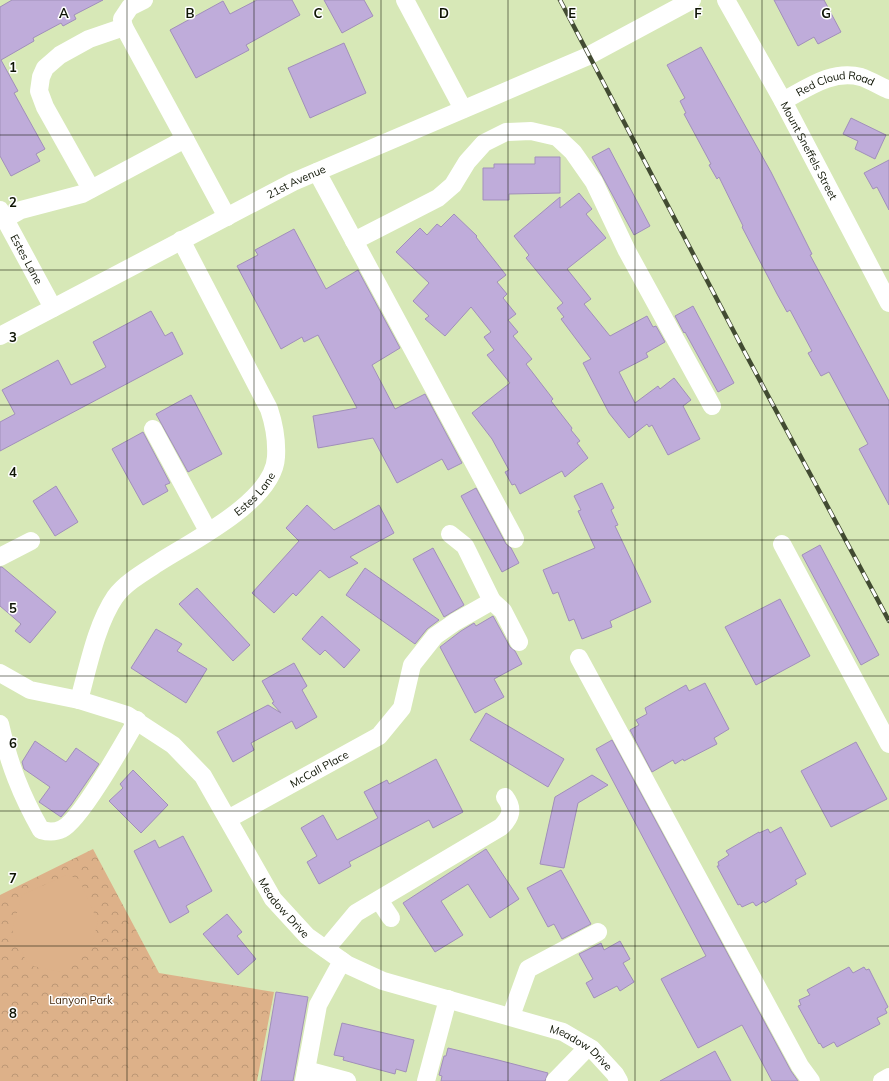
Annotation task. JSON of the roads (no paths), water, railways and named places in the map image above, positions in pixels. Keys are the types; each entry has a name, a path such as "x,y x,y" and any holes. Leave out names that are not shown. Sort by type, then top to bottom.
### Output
{"street":[{"path":"144,0 130,7 122,19 124,27 227,217"},
{"path":"405,0 463,109"},
{"name":"21st Avenue","path":"0,336 181,240 317,172 602,48 692,0"},
{"name":"Mount Sneffels Street","path":"726,0 782,101 889,303"},
{"path":"91,189 38,91 41,77 45,68 60,55 88,39 124,27"},
{"name":"Red Cloud Road","path":"782,101 819,81 834,76 860,77 889,90"},
{"path":"354,241 438,198 453,185 467,162 484,143 506,132 531,131 557,137 573,152 594,182 628,251 712,406"},
{"path":"2,215 82,194 185,139"},
{"path":"317,172 515,539"},
{"name":"Estes Lane","path":"2,215 53,308"},
{"name":"Estes Lane","path":"79,700 100,628 116,597 142,573 247,505 267,484 276,458 275,429 269,409 181,240"},
{"path":"154,429 208,531"},
{"path":"450,534 465,546 492,601 503,611 519,642"},
{"path":"0,556 31,541"},
{"path":"782,544 889,744"},
{"name":"McCall Place","path":"228,819 379,736 402,708 412,665 435,636 492,601"},
{"path":"579,658 800,1066 811,1081"},
{"name":"Meadow Drive","path":"0,673 30,690 79,700 127,715 137,720 173,745 203,776 274,899 307,936 342,961 383,981 563,1032 588,1047 615,1074 619,1081"},
{"path":"0,724 7,755 28,807 42,830 48,832 64,829 85,805 137,720"},
{"path":"326,949 356,913 501,827 508,820 512,810 505,797"},
{"path":"378,900 391,918"},
{"path":"510,1016 528,969 598,932"},
{"path":"342,961 318,1005 305,1076 347,1081"},
{"path":"426,1081 448,999"},
{"path":"555,1081 588,1047"},
{"path":"882,1081 889,1077"}],"railway":[{"path":"560,0 743,349 889,621"}],"park label":[{"name":"Lanyon Park","path":"81,1000"}]}
